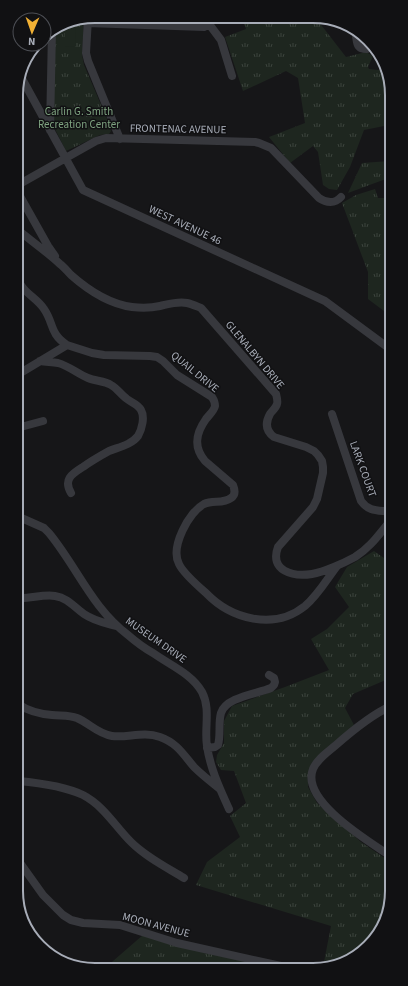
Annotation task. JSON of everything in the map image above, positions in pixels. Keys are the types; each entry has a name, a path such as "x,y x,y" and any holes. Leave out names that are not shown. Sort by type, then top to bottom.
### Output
{"street":[{"path":"137,23 204,27 207,23"},
{"path":"211,23 221,40 232,76"},
{"path":"87,24 86,54 88,61 120,139"},
{"path":"356,38 356,41 362,49 367,47"},
{"path":"50,130 52,52"},
{"name":"WEST AVENUE 46","path":"24,82 83,190 325,301 385,345"},
{"name":"FRONTENAC AVENUE","path":"23,184 96,141 106,138 254,142 271,148 319,198 332,202 339,200 341,197"},
{"path":"23,201 48,246 61,264"},
{"name":"GLENALBYN DRIVE","path":"23,234 61,264 81,283 108,300 121,305 133,307 147,308 177,302 186,302 201,308 276,394 277,404 267,421 266,426 268,431 274,436 314,451 322,461 324,467 317,499 313,507 278,547 276,558 280,568 285,571 301,575 321,572 366,550 385,527"},
{"path":"23,288 45,309 56,336 67,345 23,371"},
{"name":"QUAIL DRIVE","path":"67,345 92,353 104,355 157,357 174,372 212,397 215,406 214,410 205,420 197,437 198,450 205,461 233,485 235,493 230,499 210,502 198,508 188,520 178,541 176,550 179,565 213,601 229,612 252,619 275,619 286,616 299,610 312,599 338,565"},
{"path":"40,361 58,363 88,378 112,385 122,396 137,405 143,414 141,431 132,442 111,450 72,474 68,483 68,488 71,492"},
{"name":"LARK COURT","path":"332,414 361,501 364,506 369,509 385,511"},
{"path":"23,426 43,421"},
{"name":"MUSEUM DRIVE","path":"23,518 44,528 49,532 97,604 116,626 153,653 182,671 198,686 205,701 207,748 210,764 229,809"},
{"path":"23,598 46,596 64,598 94,620 116,626"},
{"path":"207,748 218,745 220,740 221,713 229,702 264,691 274,685 276,682 274,678 269,675"},
{"path":"23,707 40,714 77,718 87,723 98,732 106,735 119,736 142,734 152,735 164,739 177,746 204,777 220,789"},
{"path":"385,709 378,712 348,734 317,762 311,775 313,787 320,800 342,823 385,853"},
{"path":"23,782 53,786 84,795 102,808 131,842 143,852 184,878"},
{"name":"MOON AVENUE","path":"23,867 43,895 63,915 71,920 82,923 120,925 177,943 267,963"}],"green space":[{"path":"244,23 320,24 346,57 366,52 373,56 368,67 369,69 380,70 383,77 385,95 385,126 364,130 350,167 337,190 329,189 323,185 318,152 313,146 290,163 269,137 305,123 298,78 286,71 243,91 225,37 246,29"},
{"name":"Carlin G. Smith Recreation Center","path":"84,24 82,55 84,65 111,131 109,134 100,135 66,151 53,125 54,36 63,30"},
{"path":"76,25 75,47 65,46 65,29"},
{"path":"385,161 385,180 348,193 362,163"},
{"path":"375,189 378,198 385,198 385,312 368,299 368,272 342,203 356,195"},
{"path":"374,551 385,559 385,680 353,694 345,708 354,725 311,764 308,777 308,787 317,803 361,842 385,858 385,895 384,905 378,923 364,942 345,956 324,962 331,926 196,885 207,862 240,837 230,816 246,803 234,771 221,770 216,762 217,755 224,743 224,721 232,706 329,670 311,639 327,629 349,607 335,587 347,567"},
{"path":"143,935 254,963 111,963"}]}
